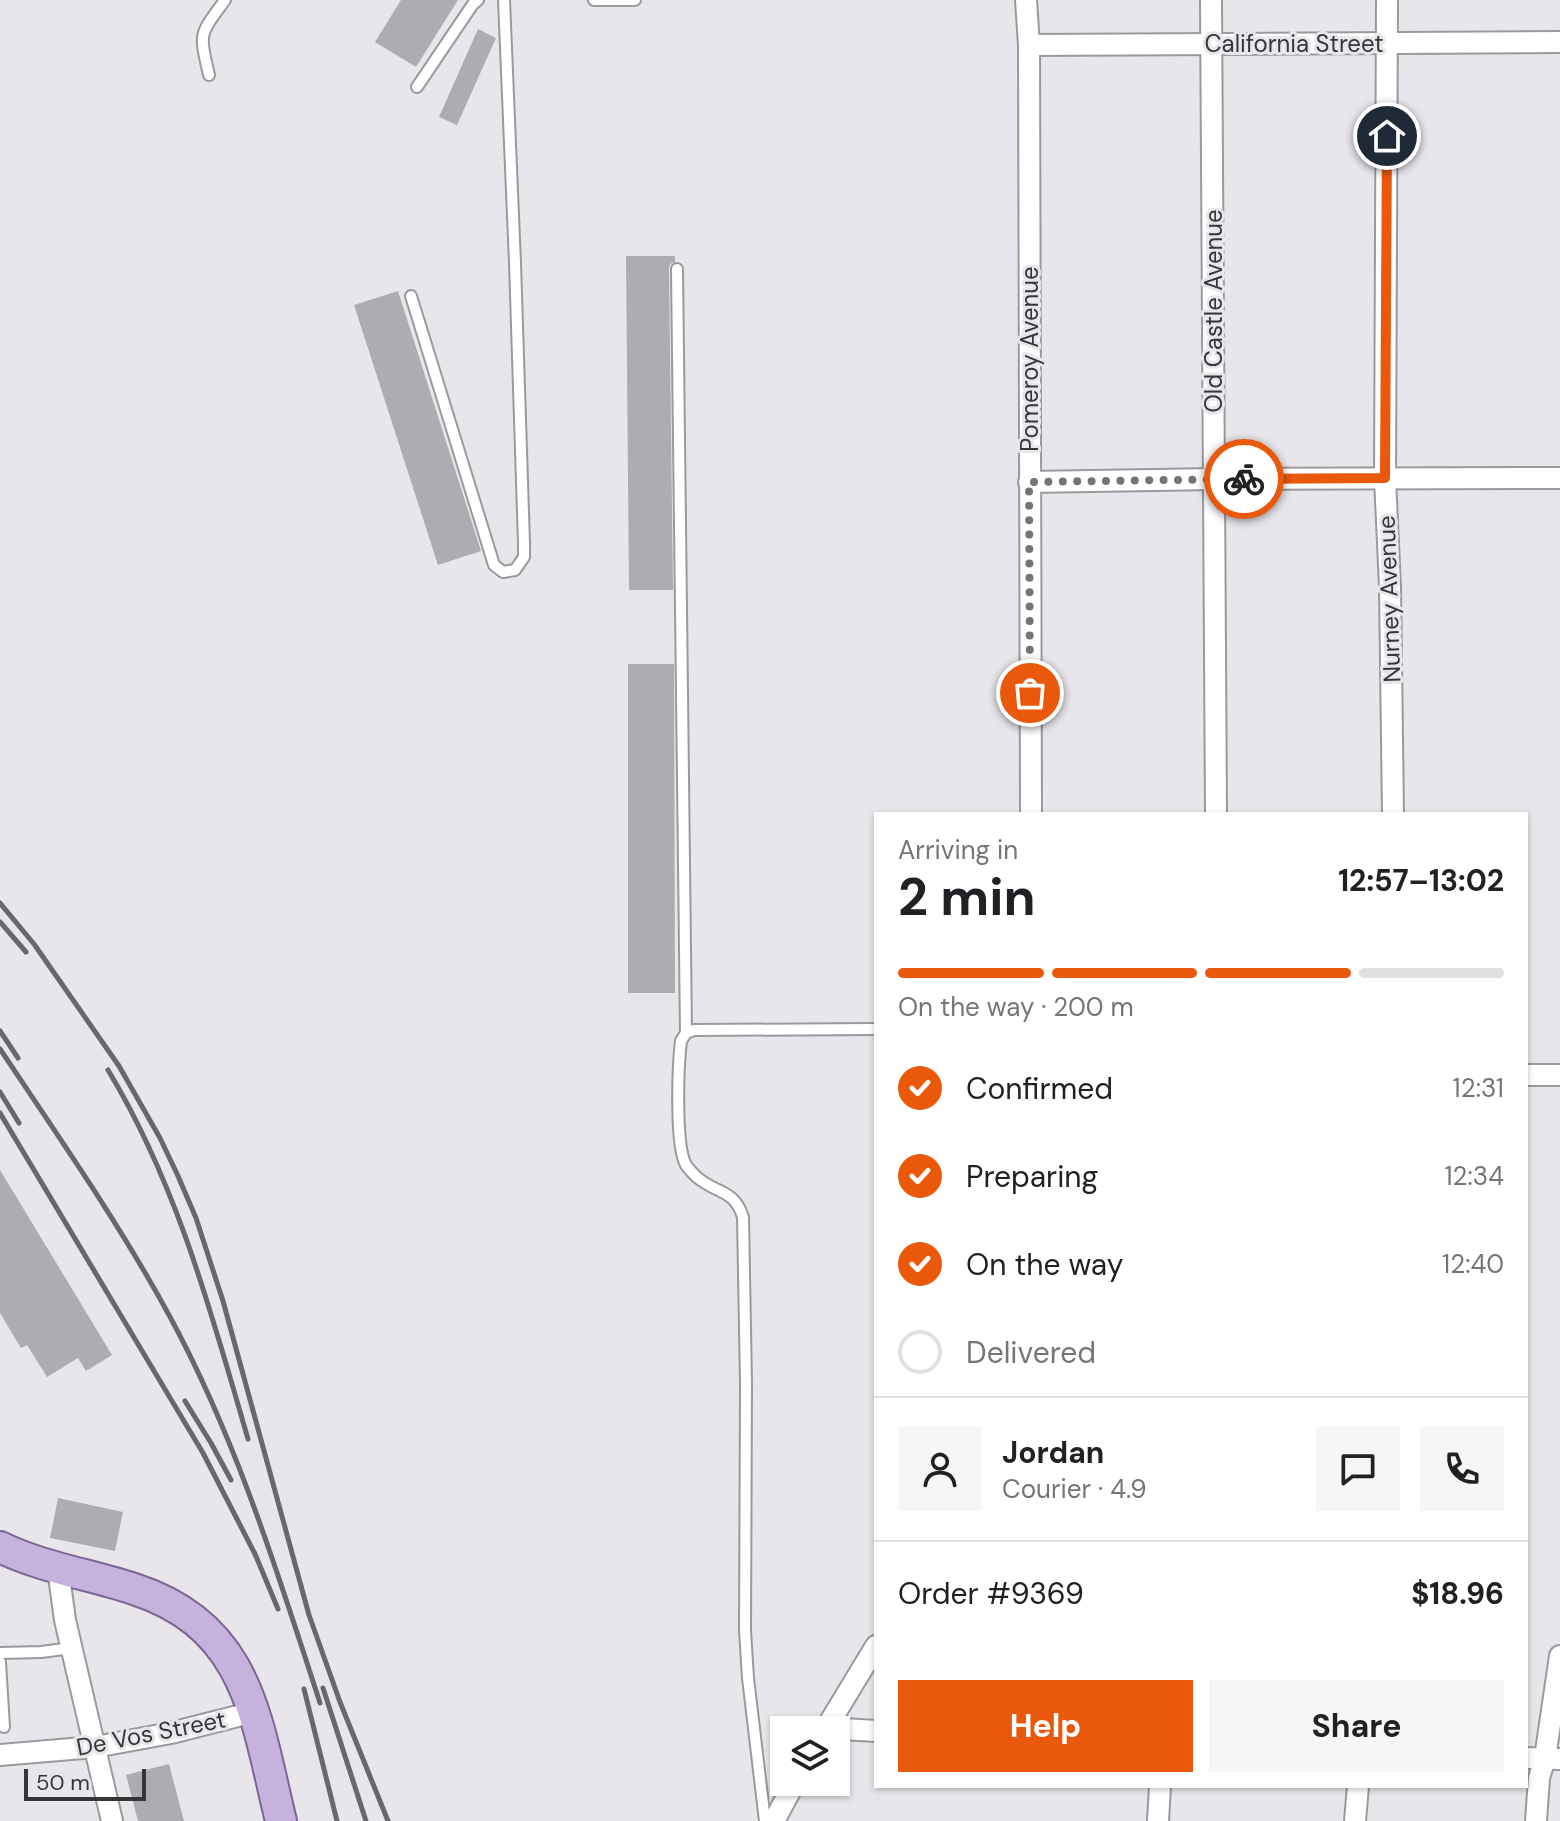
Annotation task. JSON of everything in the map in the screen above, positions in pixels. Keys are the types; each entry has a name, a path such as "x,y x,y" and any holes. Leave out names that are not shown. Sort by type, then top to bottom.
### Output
{"main road":[{"path":"0,1547 58,1569 137,1590 166,1602 214,1637 246,1689 281,1821"}],"street":[{"name":"Pomeroy Avenue","path":"1026,0 1029,45 1031,812"},
{"name":"Old Castle Avenue","path":"1211,0 1216,812"},
{"name":"Nurney Avenue","path":"1387,0 1385,478 1393,812"},
{"name":"California Street","path":"1029,45 1560,42"},
{"path":"1029,482 1560,478"},
{"path":"1528,1075 1560,1075"},
{"path":"58,1569 72,1648 112,1821"},
{"path":"834,1716 874,1649"},
{"path":"1536,1821 1539,1778 1560,1656"},
{"name":"De Vos Street","path":"0,1755 95,1747 171,1733 254,1712"},
{"path":"850,1730 874,1731"},
{"path":"1158,1821 1160,1788"},
{"path":"1355,1821 1358,1788"},
{"path":"774,1821 787,1796"}],"lane":[{"path":"209,75 201,37 225,0"},
{"path":"417,87 478,0"},
{"path":"411,296 494,565 503,572 515,570 524,557 524,544 504,0"},
{"path":"594,0 635,0"},
{"path":"677,269 686,1033 679,1052 679,1137 686,1165 700,1180 729,1194 743,1217 745,1631 765,1821"},
{"path":"686,1033 710,1029 874,1029"},
{"path":"0,1653 72,1648"},
{"path":"0,1662 4,1727"}],"building":[{"path":"401,0 458,0 416,67 375,42"},
{"path":"478,29 496,38 457,125 439,117"},
{"path":"626,256 675,256 675,262 670,264 669,269 673,590 629,590"},
{"path":"398,291 481,551 438,565 354,305"},
{"path":"628,664 674,664 675,993 628,993"},
{"path":"0,1170 112,1355 86,1371 78,1358 47,1377 27,1345 21,1348 0,1313"},
{"path":"58,1498 123,1512 115,1551 50,1538"},
{"path":"169,1764 184,1821 138,1821 126,1775"}],"railway":[{"path":"0,903 34,944 119,1066 160,1138 196,1218 223,1301 309,1615 388,1821"},
{"path":"0,922 26,952"},
{"path":"0,1031 18,1058"},
{"path":"0,1049 130,1247 193,1362 254,1506 320,1703"},
{"path":"108,1070 154,1158 173,1203 206,1296 248,1439"},
{"path":"0,1092 19,1123"},
{"path":"0,1113 203,1453 255,1554 278,1609"},
{"path":"185,1401 231,1480"},
{"path":"323,1688 366,1821"},
{"path":"304,1689 337,1821"}],"way so far":[{"path":"1030,693 1029,482 1244,479"}],"route":[{"path":"1244,479 1385,478 1387,136"}]}
